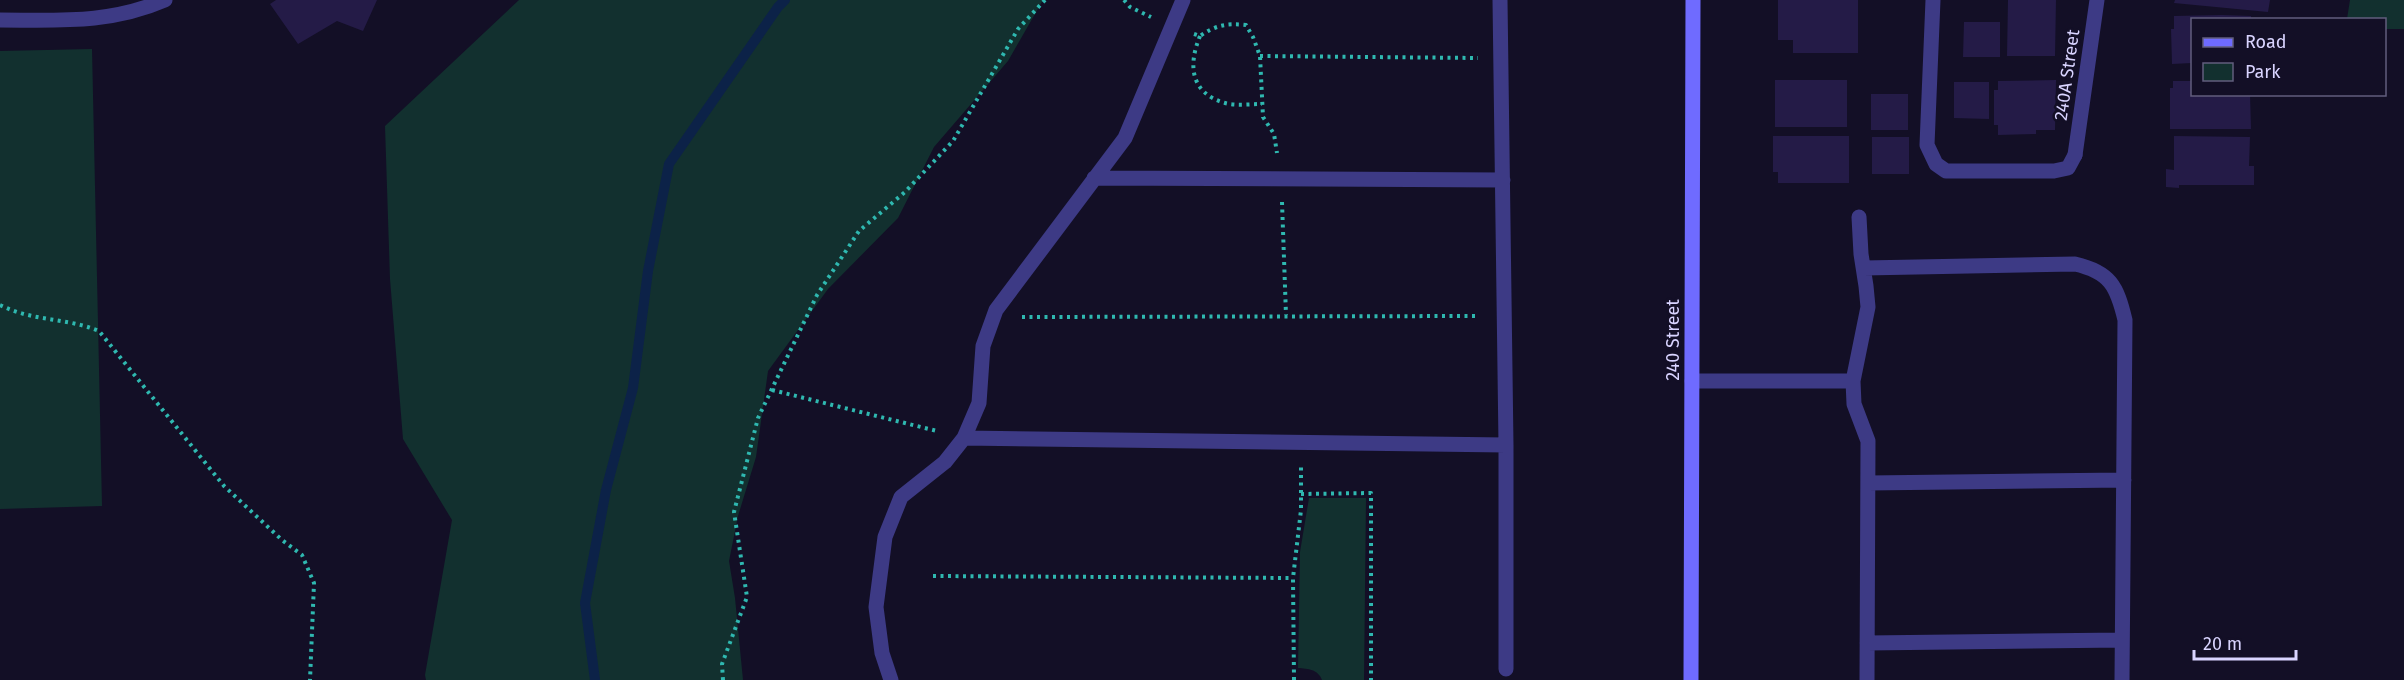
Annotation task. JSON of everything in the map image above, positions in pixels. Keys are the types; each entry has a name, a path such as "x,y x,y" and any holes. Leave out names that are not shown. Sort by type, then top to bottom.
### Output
{"main road":[{"name":"240 Street","path":"1691,680 1693,0"}],"street":[{"path":"0,20 80,20 130,14 165,0"},
{"path":"891,680 882,653 876,607 885,537 901,497 945,462 964,438 979,403 983,346 996,310 1125,138 1183,0"},
{"path":"1500,0 1505,316 1506,669"},
{"name":"240A Street","path":"1933,0 1927,145 1936,164 1946,171 2054,171 2068,168 2075,155 2097,0"},
{"path":"1094,178 1503,180"},
{"path":"1859,217 1868,307 1853,381 1854,404 1868,441 1867,680"},
{"path":"1864,268 2074,264 2089,267 2103,274 2113,284 2126,320 2122,680"},
{"path":"1692,381 1853,381"},
{"path":"964,438 1506,445"},
{"path":"1868,483 2124,480"},
{"path":"1867,643 2122,640"}],"path":[{"path":"723,680 722,664 747,597 734,512 758,418 817,295 859,231 905,192 953,141 1018,29 1045,0"},
{"path":"1124,0 1130,7 1172,27 1200,36"},
{"path":"1262,104 1226,104 1209,97 1197,84 1192,68 1193,53 1200,36 1211,28 1228,23 1246,25 1254,37 1260,56 1263,117 1274,134 1281,179 1286,315"},
{"path":"1260,56 1501,58"},
{"path":"0,305 18,314 81,324 99,331 224,486 282,540 302,555 314,584 310,680"},
{"path":"994,318 1286,315 1505,316"},
{"path":"772,390 964,438"},
{"path":"1294,680 1293,578 1301,494 1301,442"},
{"path":"1301,494 1371,493 1371,680"},
{"path":"933,576 1293,578"}],"green space":[{"path":"519,0 1043,0 1008,61 934,147 898,218 828,289 768,371 756,457 738,516 729,561 743,680 426,680 452,520 403,439 390,279 385,126"},
{"path":"2350,0 2404,0 2404,29 2386,29 2386,18 2347,18"},
{"path":"92,49 102,506 0,509 0,51"},
{"path":"1309,498 1366,498 1364,680 1322,680 1309,669 1298,668 1300,552"}],"building":[{"path":"276,0 377,0 363,31 337,21 298,44 270,4"},
{"path":"1778,0 1858,0 1858,53 1793,53 1793,40 1778,40"},
{"path":"2008,0 2056,0 2055,56 2007,56"},
{"path":"2175,0 2270,0 2268,12 2174,3"},
{"path":"2222,15 2251,16 2251,18 2191,18 2191,63 2172,64 2171,29 2174,29 2174,16"},
{"path":"1964,22 2000,22 2000,57 1963,57"},
{"path":"1775,80 1847,80 1847,127 1775,127"},
{"path":"2056,80 2055,130 2036,130 2036,134 1998,135 1998,125 1994,125 1994,90 1998,90 1998,81"},
{"path":"2173,81 2191,81 2191,96 2250,96 2251,129 2170,129 2170,88 2173,88"},
{"path":"1954,82 1989,82 1989,119 1954,118"},
{"path":"1871,94 1908,94 1908,130 1871,130"},
{"path":"1773,136 1849,136 1849,183 1778,183 1778,172 1773,172"},
{"path":"2174,136 2250,137 2249,166 2254,166 2254,185 2166,187 2166,169 2174,170"},
{"path":"1872,137 1909,137 1909,174 1872,174"}],"waterway":[{"path":"595,680 585,603 606,490 633,388 648,271 669,164 785,0"}]}
